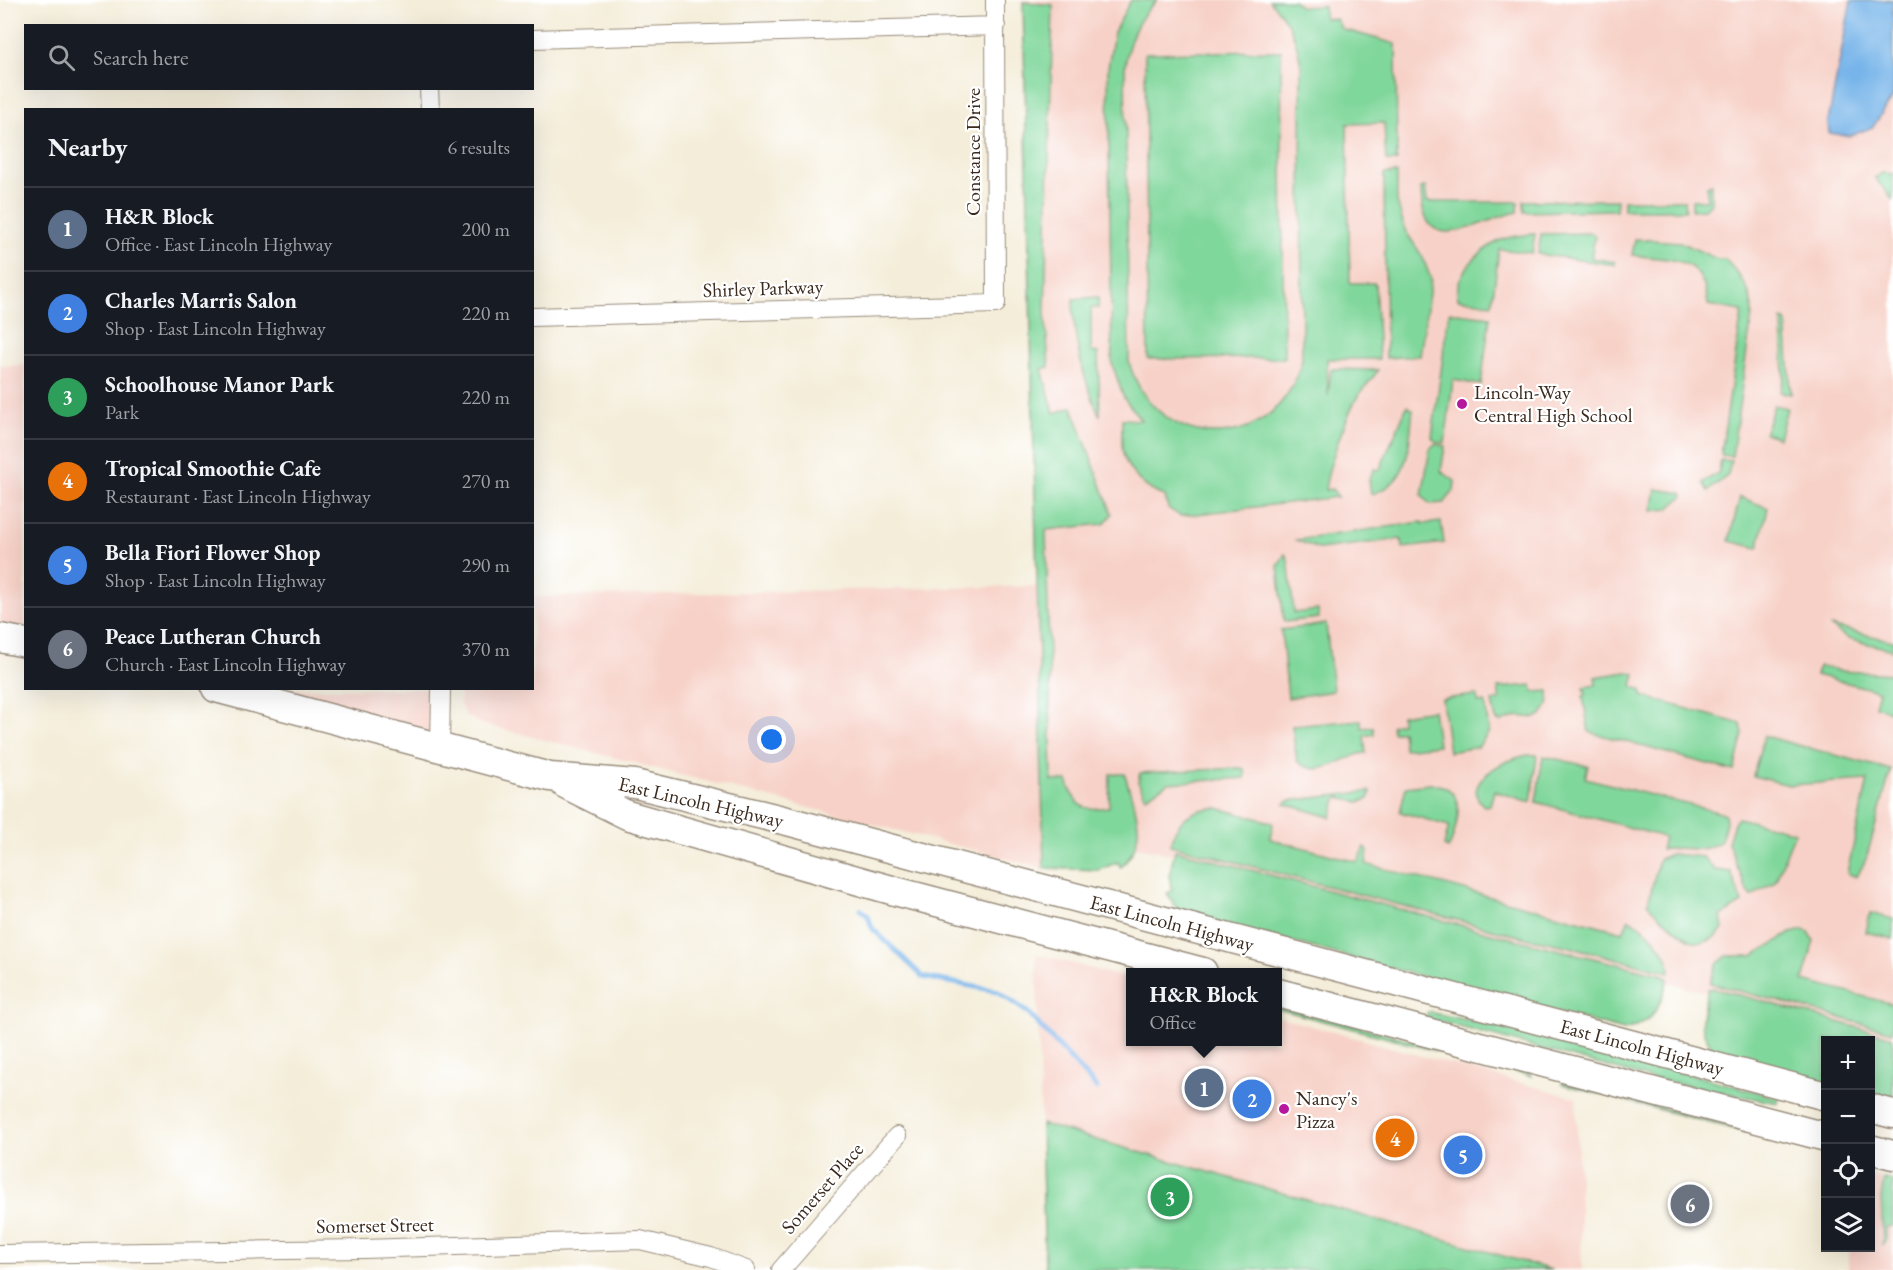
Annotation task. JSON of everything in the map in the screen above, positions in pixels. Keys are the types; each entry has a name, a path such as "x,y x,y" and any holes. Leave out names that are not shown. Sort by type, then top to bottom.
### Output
{"main road":[{"path":"0,638 24,643"},
{"name":"East Lincoln Highway","path":"223,690 550,777 635,784 745,811 1821,1095"},
{"name":"East Lincoln Highway","path":"550,777 627,815 895,891 1188,968"},
{"name":"East Lincoln Highway","path":"1282,994 1821,1136"},
{"path":"1875,1109 1893,1114"},
{"path":"1875,1150 1893,1155"}],"street":[{"name":"Constance Drive","path":"995,0 996,304"},
{"path":"534,39 996,26"},
{"path":"429,90 430,108"},
{"name":"Shirley Parkway","path":"534,317 996,304"},
{"path":"440,748 441,690"},
{"name":"Somerset Place","path":"781,1270 897,1136"},
{"name":"Somerset Street","path":"0,1254 364,1249 640,1240 711,1257 746,1270"}],"shaded area":[{"name":"Lincoln-Way Central High School","path":"1022,0 1893,0 1893,1041 1185,857 1043,827 1044,868 482,724 466,716 460,704 460,690 534,690 534,597 1036,586"},
{"path":"24,365 24,639 0,634 0,366"},
{"path":"238,690 436,690 436,744"},
{"path":"1036,954 1126,978 1126,1046 1282,1046 1282,1018 1576,1098 1582,1270 1552,1270 1041,1124"},
{"path":"1875,1177 1893,1181 1893,1270 1848,1270 1848,1252 1875,1252"}],"green space":[{"path":"1131,0 1157,0 1135,30 1128,48 1125,67 1129,362 1143,393 1164,415 1189,429 1217,433 1244,428 1269,415 1289,392 1302,360 1301,67 1298,48 1291,31 1282,15 1269,0 1294,0 1300,7 1324,6 1324,18 1336,19 1342,29 1396,44 1397,161 1386,161 1384,123 1347,124 1350,283 1375,283 1379,359 1327,359 1328,396 1331,369 1378,370 1353,405 1334,455 1325,490 1332,489 1338,497 1180,516 1168,508 1165,496 1145,486 1139,480 1125,460 1122,445 1122,419 1141,420 1124,398 1112,364 1108,68 1114,32"},
{"path":"1023,2 1053,5 1045,312 1049,367 1042,369 1054,413 1072,407 1112,514 1104,524 1046,530 1052,781 1067,781 1077,802 1092,809 1109,807 1110,774 1125,774 1138,821 1136,844 1121,867 1117,862 1100,870 1044,868"},
{"path":"1281,51 1284,358 1148,359 1145,53"},
{"path":"1397,173 1397,202 1405,230 1422,256 1431,279 1420,356 1386,358 1384,174"},
{"path":"1882,173 1893,174 1893,200 1875,178"},
{"path":"1711,184 1711,203 1705,209 1692,210 1692,200 1707,200 1707,186"},
{"path":"1425,187 1427,202 1518,202 1518,212 1454,232 1441,231 1431,225 1424,211 1421,188"},
{"path":"1617,200 1616,210 1524,212 1524,201"},
{"path":"1624,200 1685,200 1686,210 1624,210"},
{"path":"1592,233 1595,236 1591,258 1615,262 1615,265 1538,254 1541,234"},
{"path":"1535,234 1532,253 1499,249 1492,304 1458,299 1459,281 1477,256 1501,240"},
{"path":"1635,239 1680,242 1717,259 1725,259 1741,278 1748,291 1752,315 1732,456 1721,455 1742,311 1708,305 1700,277 1693,268 1684,263 1632,255"},
{"path":"1098,297 1098,308 1091,308 1091,352 1098,353 1100,416 1080,359 1073,314 1073,299"},
{"path":"1449,312 1490,317 1481,385 1453,380 1445,443 1436,442 1432,437"},
{"path":"1782,320 1786,320 1791,394 1780,392 1784,378"},
{"path":"1774,405 1787,408 1779,438 1765,433"},
{"path":"1407,406 1413,410 1406,461 1394,481 1384,489 1371,494 1369,480 1374,469 1379,471"},
{"path":"1435,444 1445,446 1441,471 1455,481 1454,491 1444,503 1430,504 1422,496 1430,448"},
{"path":"1721,460 1731,461 1728,475 1708,491 1703,483 1719,472"},
{"path":"1656,489 1682,493 1683,496 1668,509 1652,511"},
{"path":"1740,497 1768,508 1758,548 1729,541"},
{"path":"1422,522 1423,524 1441,522 1444,543 1403,548 1401,539 1319,549 1296,540"},
{"path":"1285,554 1288,559 1294,613 1318,610 1319,618 1284,622 1278,566"},
{"path":"1326,624 1333,691 1288,698 1281,630"},
{"path":"1830,626 1893,641 1893,650 1849,639"},
{"path":"1819,666 1840,671 1893,674 1893,712 1875,706 1879,691 1816,675"},
{"path":"1627,672 1635,674 1632,686 1642,690 1642,696 1741,724 1743,734 1734,771 1589,732 1583,696 1586,695 1584,687 1596,685 1595,677"},
{"path":"1532,685 1533,692 1549,691 1549,700 1542,713 1535,718 1519,716 1500,722 1496,720 1492,702 1500,700 1498,688"},
{"path":"1477,695 1478,703 1485,702 1489,732 1478,747 1449,752 1442,699"},
{"path":"1433,710 1438,745 1404,749 1402,732 1393,732 1392,725 1401,723 1401,715"},
{"path":"1361,720 1362,728 1373,727 1374,734 1364,736 1366,753 1324,768 1306,767 1297,761 1292,726"},
{"path":"1764,736 1891,770 1866,859 1857,877 1847,873 1868,780 1789,785 1753,776"},
{"path":"1528,755 1537,755 1531,802 1494,791 1490,805 1484,806 1477,797 1477,787 1482,778 1503,763"},
{"path":"1543,756 1588,766 1585,778 1725,814 1726,822 1721,841 1706,848 1661,850 1664,837 1536,802"},
{"path":"1241,768 1245,770 1245,778 1168,783 1146,797 1138,782 1140,773"},
{"path":"1439,785 1451,791 1457,802 1458,817 1448,848 1444,846 1449,826 1400,812 1406,787"},
{"path":"1371,791 1369,799 1359,802 1338,797 1331,817 1285,804 1288,801"},
{"path":"1217,808 1271,822 1273,824 1270,839 1358,862 1365,847 1368,850 1366,864 1623,932 1629,919 1643,928 1662,948 1670,972 1530,939 1170,845 1176,829 1186,817 1200,810"},
{"path":"1738,818 1795,832 1775,882 1752,896 1746,889 1728,843 1734,823"},
{"path":"1175,850 1668,978 1655,1012 1643,1023 1624,1030 1183,913 1174,905 1167,893 1172,891 1169,876"},
{"path":"1671,854 1703,857 1715,870 1731,872 1742,903 1721,916 1723,929 1708,941 1695,942 1682,935 1657,914 1648,903 1659,859"},
{"path":"1870,913 1893,919 1893,939 1866,932"},
{"path":"1803,930 1809,932 1814,940 1803,981 1893,1004 1893,1032 1710,983 1717,964 1727,956 1752,956 1791,933"},
{"path":"1714,988 1893,1037 1893,1102 1875,1097 1875,1036 1821,1036 1821,1083 1718,1054 1703,1031 1702,1016 1708,989"},
{"path":"1282,1005 1530,1073 1531,1076 1282,1010"},
{"path":"1428,1012 1547,1036 1779,1098 1778,1103 1649,1078 1426,1018"},
{"path":"1563,1082 1742,1129 1745,1132 1562,1084"},
{"path":"1041,1124 1552,1270 1045,1270"},
{"path":"1884,1179 1893,1181 1893,1226 1886,1227 1886,1242 1883,1245 1881,1197"}],"water":[{"path":"1893,0 1893,97 1873,127 1850,136 1829,133 1828,122 1851,1"}],"waterway":[{"path":"861,910 868,916 872,928 923,977 997,991 1027,1012 1097,1088"}],"place":[{"name":"Lincoln-Way Central High School","path":"1462,404"},
{"name":"H&R Block","path":"1204,1088"},
{"name":"Charles Marris Salon","path":"1252,1099"},
{"name":"Nancy's Pizza","path":"1284,1109"},
{"name":"Tropical Smoothie Cafe","path":"1395,1138"},
{"name":"Bella Fiori Flower Shop","path":"1463,1155"},
{"name":"Schoolhouse Manor Park","path":"1170,1197"},
{"name":"Peace Lutheran Church","path":"1690,1204"}]}
